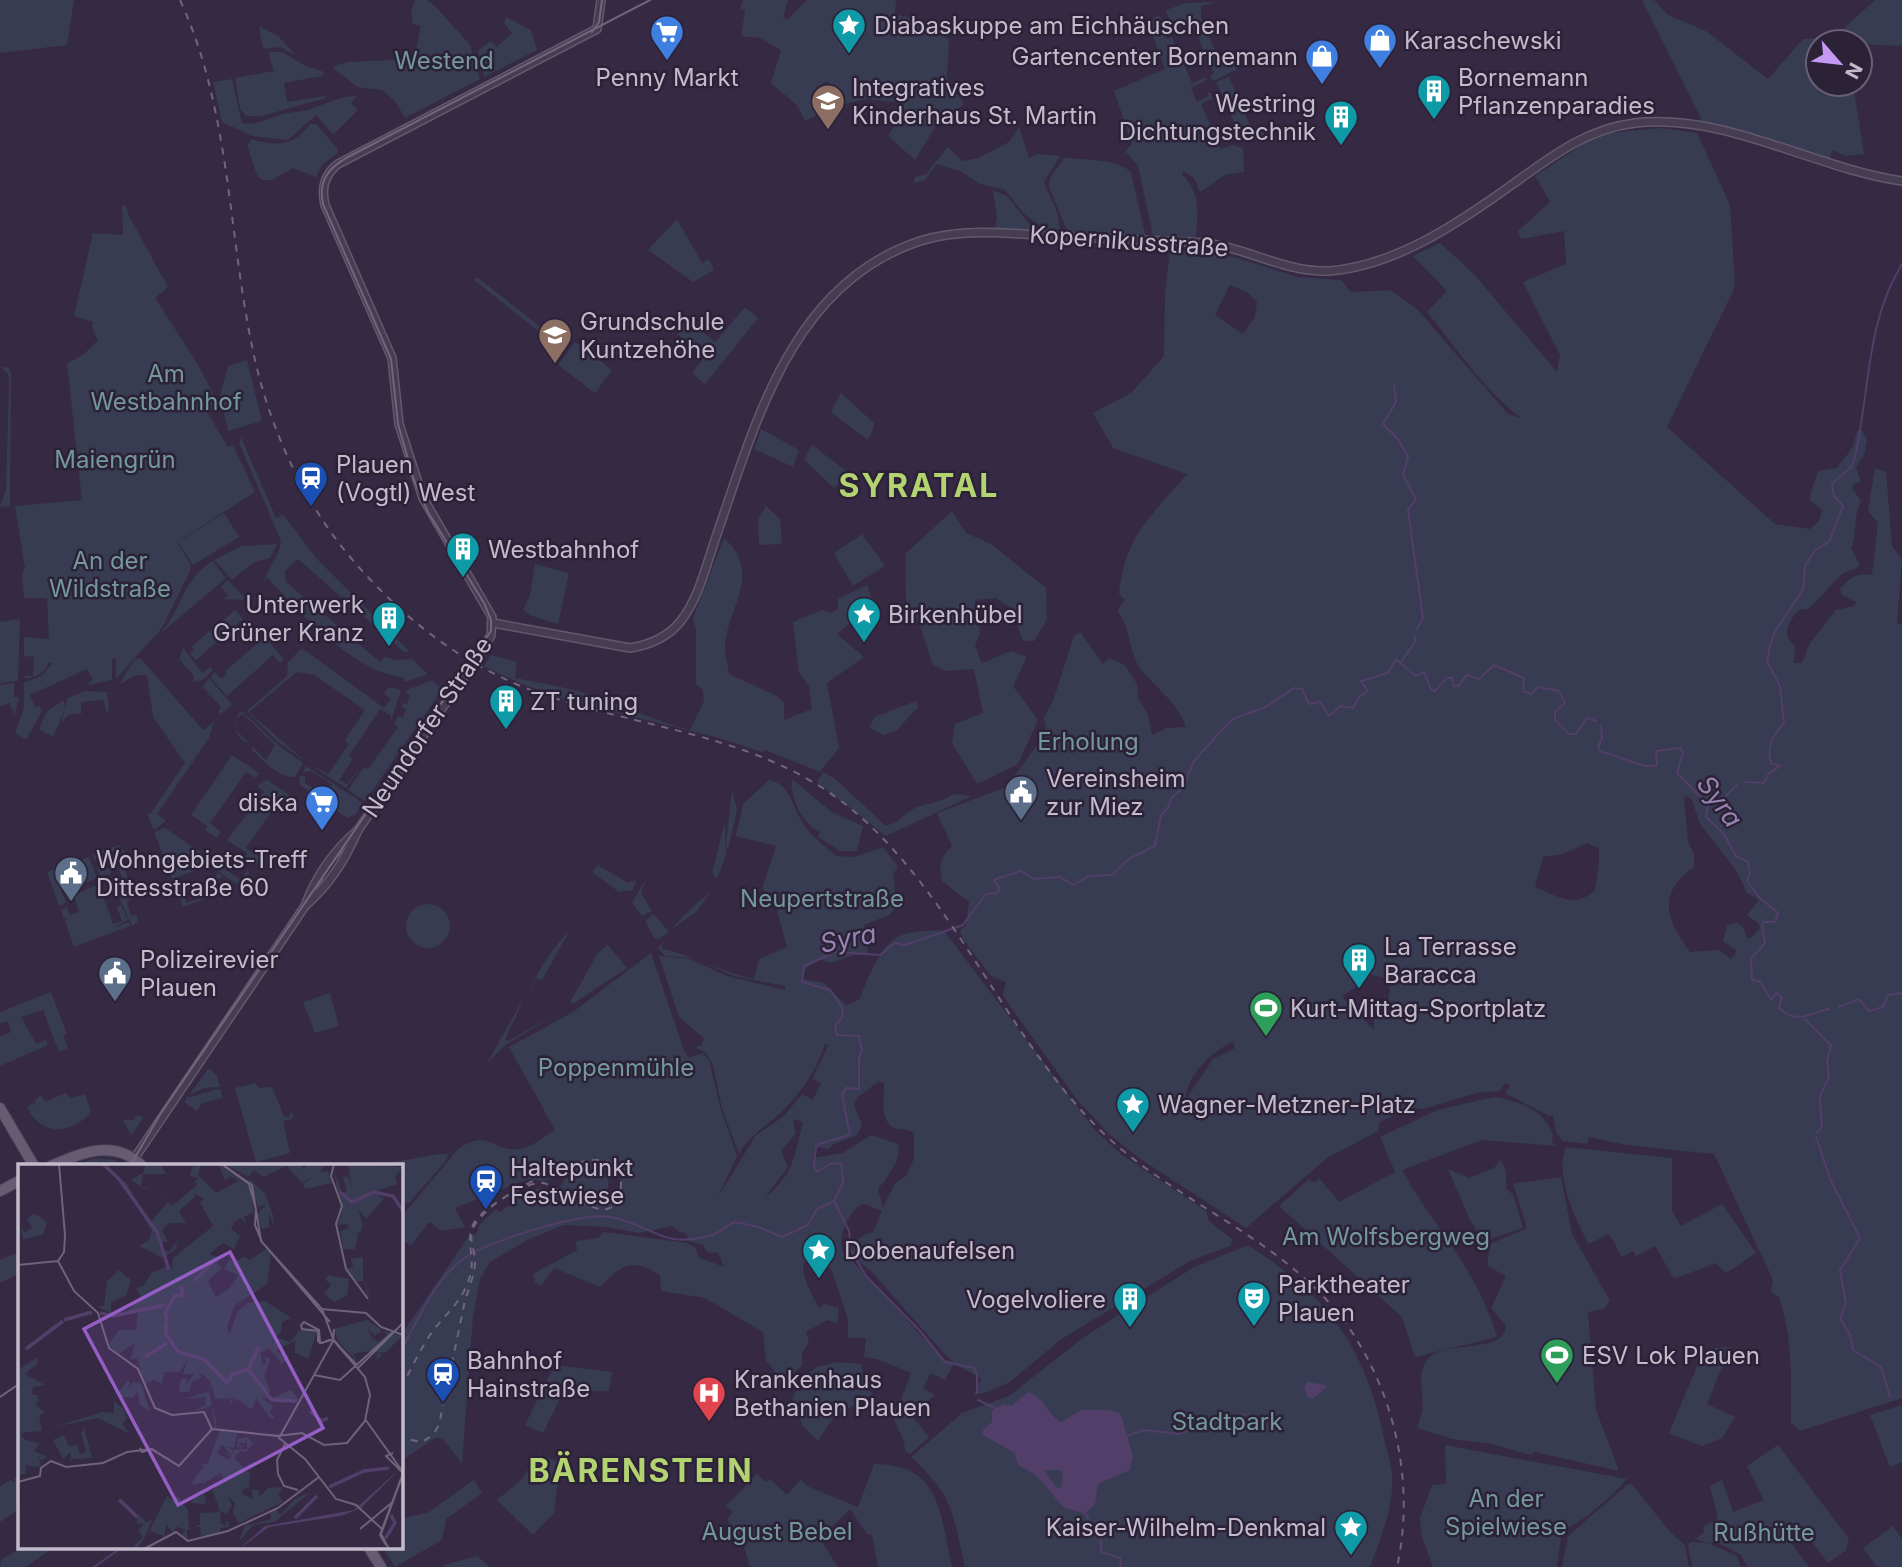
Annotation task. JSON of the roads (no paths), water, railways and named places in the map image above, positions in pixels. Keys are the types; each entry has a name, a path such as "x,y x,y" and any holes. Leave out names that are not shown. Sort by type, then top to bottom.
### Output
{"main road":[{"path":"0,1108 33,1164"},
{"path":"57,1164 97,1150 111,1150 138,1163"},
{"path":"0,1191 18,1182"},
{"path":"371,1551 381,1567"}],"street":[{"path":"493,623 487,605 430,513 419,489 399,425 392,358 324,205 323,186 333,168 348,158 597,29 601,0"},
{"name":"Kopernikusstraße","path":"493,623 613,646 640,646 662,638 679,623 696,590 753,426 785,356 828,301 851,279 891,252 952,234 1009,233 1226,245 1293,268 1317,271 1367,266 1446,228 1555,154 1596,132 1633,124 1677,121 1865,174 1902,181"},
{"name":"Neundorfer Straße","path":"305,906 327,885 348,854 358,830 486,645 493,623"},
{"name":"Neundorfer Straße","path":"138,1163 305,906 313,886 338,847 358,830"}],"waterway":[{"path":"1745,782 1764,783 1769,773 1780,766 1771,763 1769,751 1784,723 1780,686 1767,662 1770,646 1775,631 1803,589 1805,566 1815,550 1829,542 1843,506 1834,496 1832,484 1851,467 1855,457 1875,333 1890,286 1902,264"},
{"path":"1394,386 1396,402 1383,424 1398,439 1408,457 1403,475 1416,499 1408,510 1423,618 1417,629"},
{"path":"1401,662 1415,642 1415,636"},
{"name":"Syra","path":"402,1349 428,1301 453,1267 492,1244 535,1229 578,1219 610,1217 638,1225 658,1235 680,1240 712,1235 735,1222 758,1227 782,1237 808,1225 817,1209 834,1201 843,1182 841,1163 830,1164 817,1172 814,1167 816,1147 850,1135 842,1094 846,1088 859,1089 859,1058 862,1051 859,1036 837,1035 835,1026 843,1016 842,1007 830,990 802,982 804,966 836,952 880,955 895,943 905,945 963,925 986,894 998,893 999,887 994,881 996,879 1021,871 1034,879 1060,877 1073,885 1089,876 1112,875 1129,859 1155,846 1161,815 1169,806 1171,798 1183,788 1194,761 1233,719 1266,707 1294,688 1302,689 1309,704 1320,702 1329,716 1340,706 1353,708 1359,697 1368,691 1361,681 1388,673 1396,659 1416,676 1424,672 1431,689 1435,691 1447,678 1452,678 1454,686 1458,686 1467,675 1479,679 1494,665 1524,678 1523,691 1531,694 1538,687 1559,691 1565,703 1555,712 1555,720 1569,734 1576,734 1587,718 1596,721"},
{"name":"Syra","path":"1601,726 1602,738 1598,747 1601,752 1645,766 1657,765 1656,751 1680,748 1683,752 1677,773 1708,805 1706,817 1724,834 1736,856 1748,862 1750,873 1747,881 1760,898 1778,913 1775,922 1763,922 1765,943 1751,959 1752,980 1761,982 1771,1000 1777,993 1782,997 1779,1008 1792,1016 1804,1016 1829,1009"},
{"path":"1708,805 1726,796 1737,785"},
{"name":"Syra","path":"1839,1007 1859,999 1869,1011 1883,1007 1888,995 1902,993"},
{"path":"1805,1019 1831,1045 1827,1062 1829,1077 1820,1096 1822,1127 1817,1133"},
{"path":"1816,1137 1830,1179 1860,1238 1840,1270 1846,1304 1840,1318 1850,1335 1853,1350 1881,1367 1890,1397"},
{"path":"835,1203 849,1231 851,1251 866,1276 920,1331 945,1362 974,1368 977,1375 977,1393"},
{"path":"978,1400 997,1409"},
{"path":"1127,1436 1144,1430 1179,1434 1206,1422 1244,1415"},
{"path":"1085,1512 1092,1528 1101,1533 1101,1552 1120,1558 1121,1567"},
{"name":"Syra","path":"94,1567 118,1550"}],"tram line":[{"path":"592,32 599,22 602,0"},
{"path":"131,1164 161,1113 491,631 491,620 484,603 428,512 414,480 398,424 391,359 323,204 323,182 330,171 348,157 650,0"},
{"path":"0,1397 18,1385"}],"railway":[{"path":"180,0 209,83 226,170 244,303 267,403 288,458 333,535 372,581 417,624 467,659 494,674 551,697 687,733 753,754 816,784 860,817 899,856 934,901 1030,1045 1064,1090 1101,1131 1132,1158 1236,1227 1302,1276 1332,1306 1357,1340 1383,1393 1399,1450 1404,1508 1397,1567"},
{"path":"601,1160 616,1166 621,1183 618,1200 611,1208 588,1206 543,1183 524,1187 505,1197 554,1171 580,1162 601,1160"},
{"path":"402,1386 432,1332 467,1285 472,1261 472,1226 487,1210 505,1197"},
{"path":"402,1438 422,1442 433,1435 439,1425 474,1269 471,1237 473,1228 489,1209 505,1197"}],"place":[{"name":"Diabaskuppe am Eichhäuschen","path":"849,55"},
{"name":"Penny Markt","path":"667,62"},
{"name":"Karaschewski","path":"1380,70"},
{"name":"Gartencenter Bornemann","path":"1322,86"},
{"name":"Bornemann Pflanzenparadies","path":"1434,121"},
{"name":"Integratives Kinderhaus St. Martin","path":"828,131"},
{"name":"Westring Dichtungstechnik","path":"1341,147"},
{"name":"Grundschule Kuntzehöhe","path":"555,365"},
{"name":"Plauen (Vogtl) West","path":"311,508"},
{"name":"Westbahnhof","path":"463,579"},
{"name":"Birkenhübel","path":"864,644"},
{"name":"Unterwerk Grüner Kranz","path":"389,648"},
{"name":"ZT tuning","path":"506,731"},
{"name":"Vereinsheim zur Miez","path":"1021,822"},
{"name":"diska","path":"322,832"},
{"name":"Wohngebiets-Treff Dittesstraße 60","path":"71,903"},
{"name":"La Terrasse Baracca","path":"1359,990"},
{"name":"Polizeirevier Plauen","path":"115,1003"},
{"name":"Kurt-Mittag-Sportplatz","path":"1266,1038"},
{"name":"Wagner-Metzner-Platz","path":"1133,1134"},
{"name":"Haltepunkt Festwiese","path":"486,1211"},
{"name":"Dobenaufelsen","path":"819,1280"},
{"name":"Parktheater Plauen","path":"1254,1328"},
{"name":"Vogelvoliere","path":"1130,1329"},
{"name":"ESV Lok Plauen","path":"1557,1385"},
{"name":"Bahnhof Hainstraße","path":"443,1404"},
{"name":"Krankenhaus Bethanien Plauen","path":"709,1423"},
{"name":"Kaiser-Wilhelm-Denkmal","path":"1351,1557"}],"district":[{"name":"SYRATAL","path":"919,485"},
{"name":"BÄRENSTEIN","path":"641,1470"}],"park label":[{"name":"Westend","path":"444,60"},
{"name":"Am Westbahnhof","path":"166,387"},
{"name":"Maiengrün","path":"115,459"},
{"name":"An der Wildstraße","path":"110,574"},
{"name":"Erholung","path":"1088,741"},
{"name":"Neupertstraße","path":"822,898"},
{"name":"Poppenmühle","path":"616,1067"},
{"name":"Am Wolfsbergweg","path":"1386,1236"},
{"name":"Stadtpark","path":"1227,1421"},
{"name":"An der Spielwiese","path":"1506,1512"},
{"name":"August Bebel","path":"777,1531"},
{"name":"Rußhütte","path":"1764,1532"}]}
